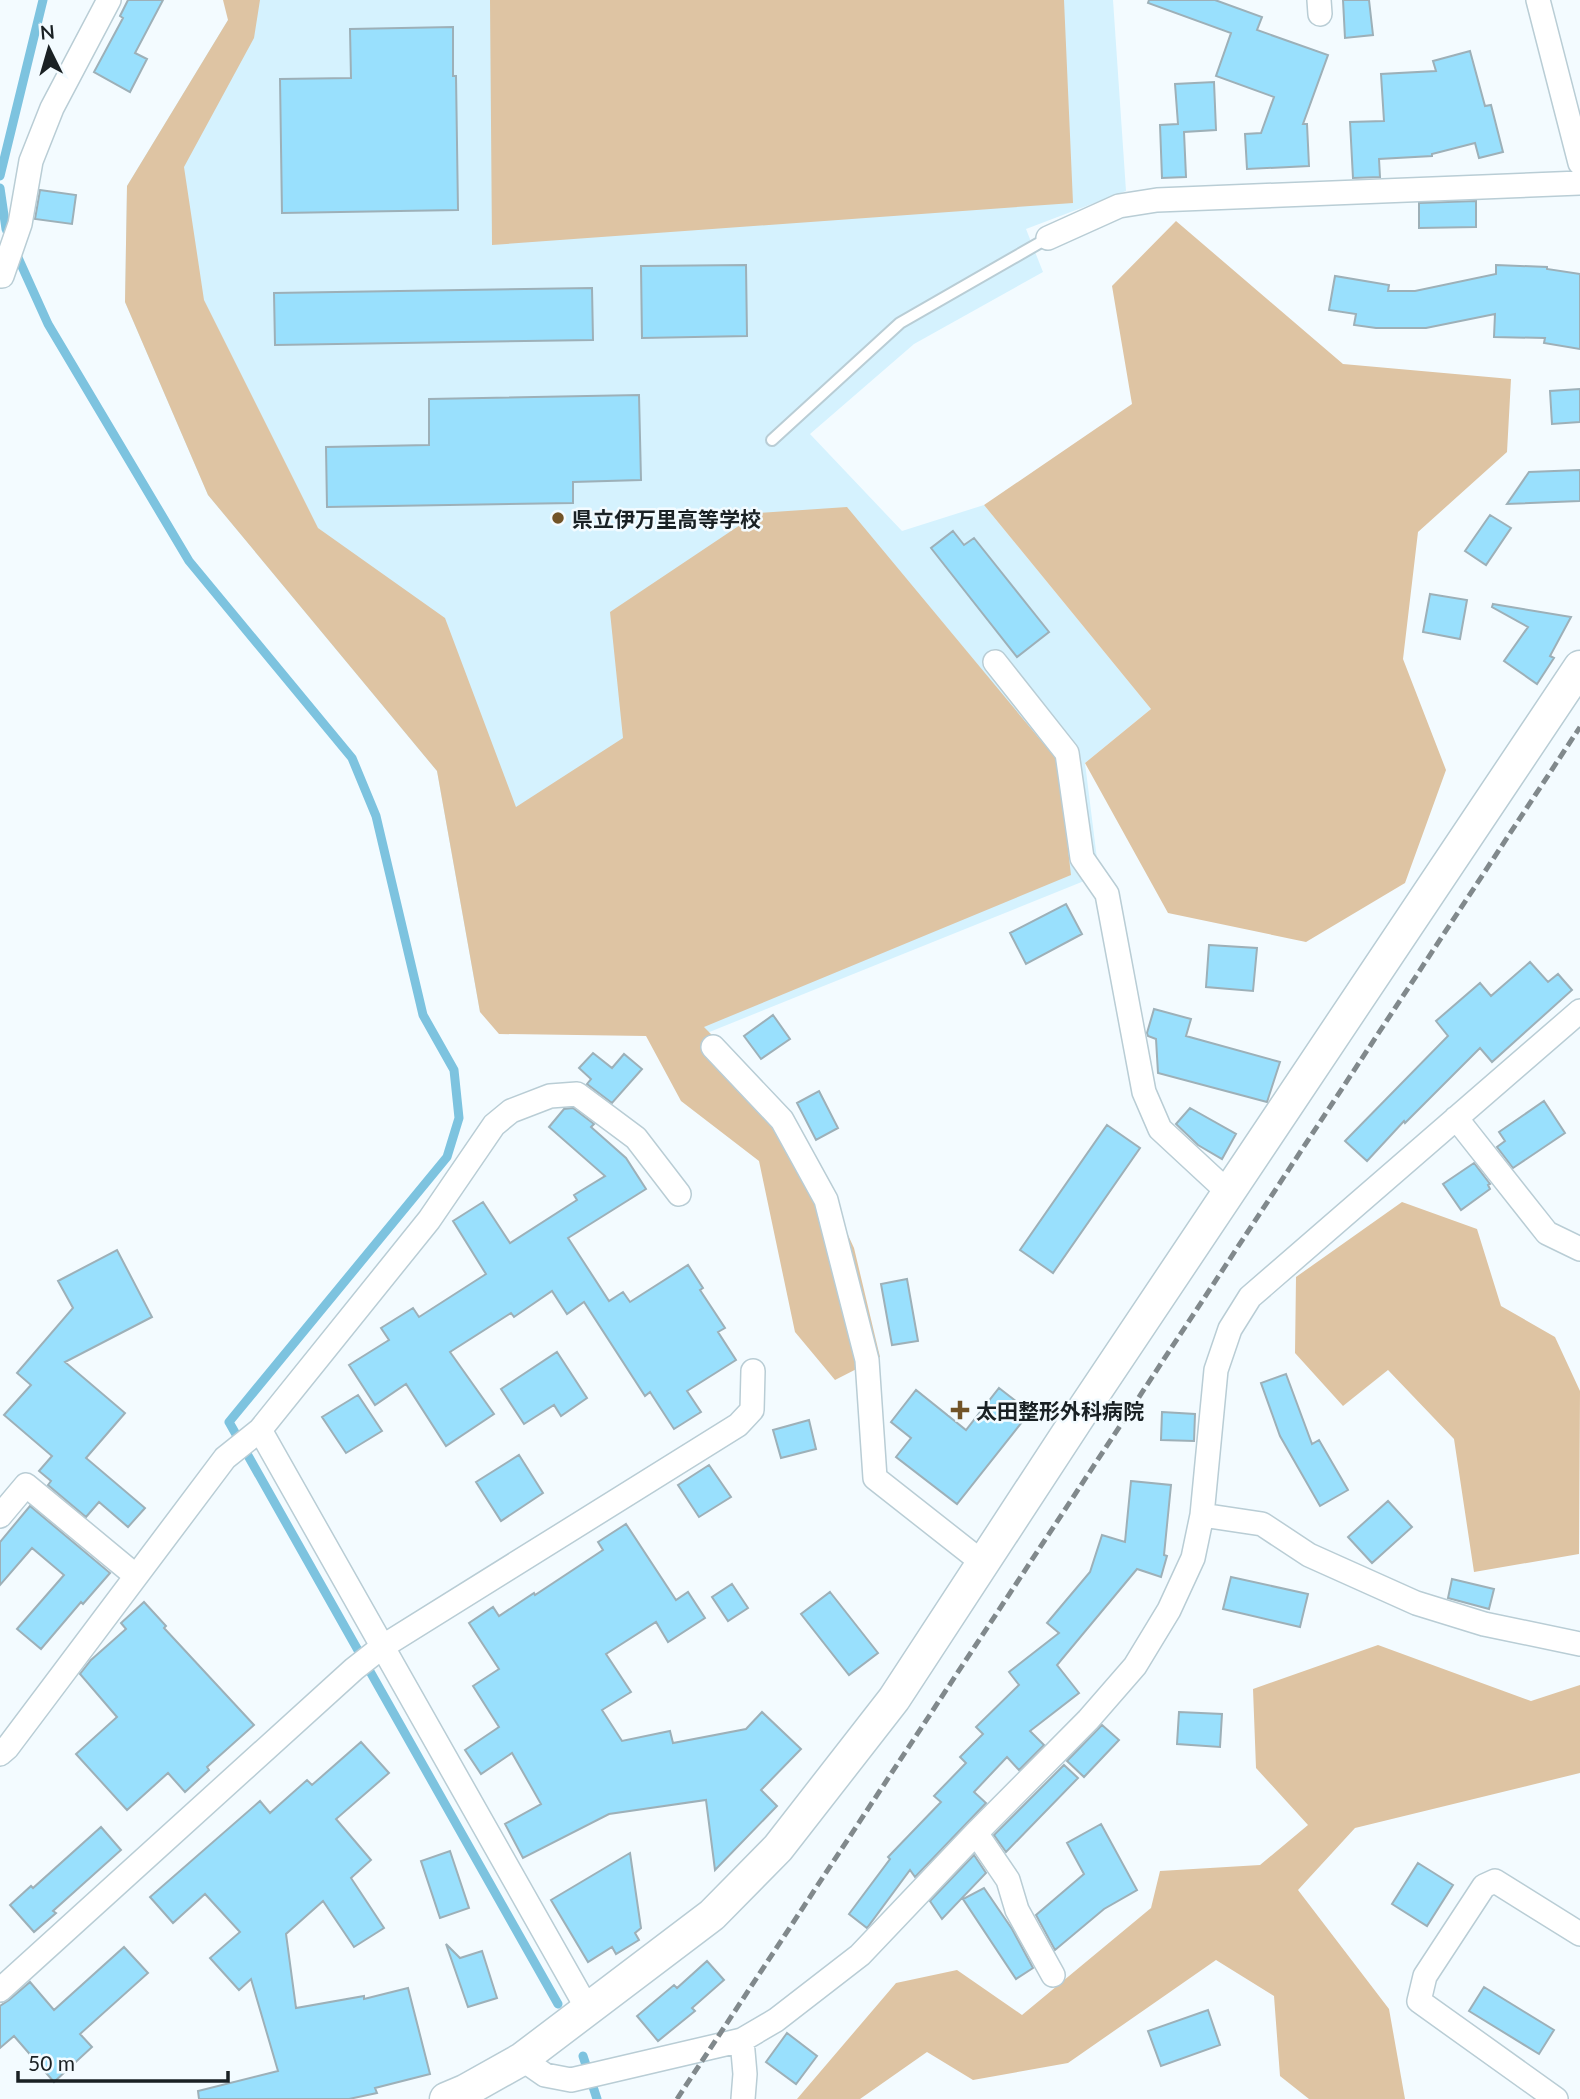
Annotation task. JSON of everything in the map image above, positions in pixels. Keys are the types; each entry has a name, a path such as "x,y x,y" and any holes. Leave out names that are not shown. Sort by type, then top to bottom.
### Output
{"street":[{"path":"1,276 20,224 31,162 52,108 109,0"},
{"path":"1538,0 1580,163"},
{"path":"1048,238 1119,206 1157,200 1580,183"},
{"path":"995,662 1067,753 1082,858 1107,894 1144,1092 1160,1129 1229,1193"},
{"path":"446,2099 522,2059 712,1915 778,1848 894,1699 1580,667"},
{"path":"522,2059 545,2075 571,2080 742,2040 776,2020 860,1955 1088,1720 1135,1666 1169,1610 1193,1558 1202,1514 1216,1370 1230,1329 1250,1297 1580,1011"},
{"path":"713,1047 782,1120 826,1200 867,1360 874,1478 983,1563"},
{"path":"0,1754 225,1458 260,1430 429,1220 494,1125 511,1111 550,1096 577,1094 636,1138 679,1194"},
{"path":"1455,1118 1547,1233 1580,1249"},
{"path":"0,1990 354,1669 382,1647 738,1425 752,1410 752,1371"},
{"path":"260,1430 587,2008"},
{"path":"0,1516 26,1485 136,1576"},
{"path":"1202,1514 1262,1524 1309,1555 1416,1603 1484,1624 1580,1644"},
{"path":"976,1833 1008,1880 1017,1910 1053,1975"},
{"path":"1556,2099 1419,2001 1425,1976 1484,1885 1495,1881 1580,1934"},
{"path":"742,2040 745,2074 743,2099"}],"lane":[{"path":"772,440 900,323 1048,238"}],"shaded area":[{"path":"223,0 260,0 254,38 184,167 204,300 318,528 445,618 516,807 623,738 610,612 758,513 847,507 1058,761 1071,875 704,1027 794,1118 854,1248 880,1357 835,1380 795,1332 759,1161 681,1101 646,1036 499,1034 480,1012 437,771 208,495 125,302 127,186 228,20"},
{"name":"県立伊万里高等学校","path":"230,0 1113,0 1126,191 1026,229 1043,272 914,344 810,434 902,531 984,505 1151,709 1085,763 1099,875 702,1035 594,1011 480,1012 437,771 208,495 125,302 127,186 228,20"},
{"path":"490,0 1064,0 1073,203 492,245"},
{"path":"1176,221 1343,364 1511,379 1507,452 1418,532 1403,659 1446,770 1405,883 1306,942 1168,913 1085,763 1151,709 984,505 1132,404 1112,286"},
{"path":"1402,1202 1477,1229 1501,1306 1555,1337 1580,1391 1579,1554 1474,1572 1454,1439 1388,1370 1343,1406 1295,1353 1296,1277"},
{"path":"1378,1645 1531,1701 1580,1685 1580,1773 1355,1828 1298,1890 1389,2009 1405,2099 1309,2099 1280,2076 1274,1996 1216,1960 1068,2063 973,2080 927,2052 860,2099 797,2099 896,1983 957,1970 1022,2015 1151,1908 1160,1871 1260,1865 1308,1825 1256,1768 1253,1689"}],"building":[{"path":"128,0 163,0 135,53 147,59 130,92 94,72 123,18 120,16"},
{"path":"1149,0 1215,0 1262,17 1257,30 1328,55 1303,124 1307,124 1309,166 1247,169 1245,134 1261,133 1274,97 1216,76 1231,33 1148,3"},
{"path":"1343,0 1369,0 1373,35 1345,38"},
{"path":"453,27 458,210 282,213 280,79 351,78 350,29"},
{"path":"1470,51 1485,106 1491,105 1503,152 1479,158 1475,143 1432,156 1379,159 1380,177 1353,178 1350,122 1384,121 1381,74 1436,71 1433,61"},
{"path":"1214,82 1216,130 1184,132 1186,177 1162,178 1160,125 1178,124 1175,84"},
{"path":"40,190 76,195 72,224 35,219"},
{"path":"1476,201 1476,227 1419,228 1419,203"},
{"path":"746,265 747,336 642,338 641,266"},
{"path":"1496,265 1547,267 1580,274 1580,349 1544,343 1545,338 1494,337 1495,314 1426,328 1376,328 1354,325 1356,314 1329,310 1335,276 1389,285 1388,291 1415,291 1496,274"},
{"path":"592,288 593,340 275,345 274,293"},
{"path":"1580,389 1580,422 1552,424 1550,391"},
{"path":"639,395 641,480 573,482 573,503 327,507 326,447 429,445 429,399"},
{"path":"1580,470 1580,501 1507,504 1529,472"},
{"path":"1490,515 1511,528 1486,565 1465,551"},
{"path":"953,531 964,545 974,538 1049,632 1017,657 931,548"},
{"path":"1430,594 1467,600 1460,639 1423,632"},
{"path":"1493,604 1571,617 1550,656 1554,658 1537,684 1504,661 1528,627 1492,607"},
{"path":"1066,904 1082,934 1026,964 1010,933"},
{"path":"1209,945 1257,948 1253,991 1206,987"},
{"path":"1530,962 1548,982 1558,974 1572,990 1492,1062 1480,1048 1405,1123 1404,1121 1367,1161 1345,1141 1448,1036 1436,1021 1480,983 1491,996"},
{"path":"1154,1009 1191,1019 1186,1036 1280,1062 1267,1102 1158,1073 1156,1039 1147,1033"},
{"path":"773,1015 790,1039 761,1059 744,1036"},
{"path":"593,1053 612,1068 624,1054 642,1069 612,1103 587,1084 591,1079 579,1068"},
{"path":"819,1091 838,1128 816,1140 797,1103"},
{"path":"1544,1101 1565,1133 1513,1168 1497,1147 1505,1141 1499,1132"},
{"path":"573,1108 594,1124 591,1127 626,1158 646,1189 568,1238 609,1301 623,1292 630,1302 688,1265 703,1288 700,1290 725,1328 718,1332 736,1360 687,1391 701,1412 674,1429 650,1392 645,1396 584,1302 567,1314 552,1291 514,1317 511,1313 450,1352 494,1414 446,1446 406,1384 375,1405 349,1365 389,1340 381,1328 413,1308 419,1317 486,1274 453,1221 483,1202 510,1243 577,1200 574,1195 605,1176 549,1127 564,1109"},
{"path":"1190,1108 1236,1134 1222,1159 1198,1145 1176,1124"},
{"path":"1107,1125 1140,1148 1053,1273 1020,1250"},
{"path":"1474,1163 1490,1184 1490,1189 1461,1210 1443,1184"},
{"path":"117,1250 152,1317 65,1362 125,1413 86,1458 145,1508 128,1527 99,1502 86,1517 48,1485 51,1481 39,1471 52,1456 4,1415 31,1385 17,1373 73,1308 58,1281"},
{"path":"907,1279 918,1341 892,1345 881,1284"},
{"path":"557,1352 587,1398 561,1416 554,1405 524,1424 501,1389"},
{"path":"1286,1374 1312,1444 1319,1440 1348,1490 1320,1506 1280,1436 1261,1383"},
{"path":"999,1388 1030,1412 957,1504 896,1457 911,1438 891,1422 916,1390 966,1430"},
{"path":"358,1395 382,1431 346,1453 322,1417"},
{"path":"1162,1412 1195,1414 1194,1441 1161,1440"},
{"path":"809,1420 816,1449 781,1458 773,1430"},
{"path":"519,1455 543,1493 501,1521 476,1482"},
{"path":"709,1465 731,1497 699,1517 678,1485"},
{"path":"1131,1481 1171,1485 1164,1555 1167,1556 1161,1577 1137,1569 1057,1665 1079,1693 1030,1731 1044,1745 1019,1770 1007,1757 974,1792 986,1803 915,1877 910,1870 867,1928 849,1914 890,1859 888,1857 941,1802 934,1796 966,1763 960,1757 983,1734 976,1727 1019,1685 1009,1672 1059,1633 1047,1623 1090,1572 1102,1535 1125,1542"},
{"path":"1388,1501 1412,1527 1372,1563 1348,1537"},
{"path":"30,1506 110,1573 41,1649 17,1629 64,1575 32,1548 0,1585 0,1542"},
{"path":"626,1524 676,1600 688,1592 705,1618 668,1642 656,1622 606,1654 631,1692 602,1710 622,1741 670,1731 673,1743 746,1729 762,1712 801,1749 761,1790 777,1806 715,1870 706,1800 609,1814 523,1858 505,1824 541,1804 512,1753 481,1774 465,1750 499,1727 473,1686 499,1669 469,1623 493,1607 499,1616 534,1593 535,1595 603,1550 598,1542"},
{"path":"1231,1577 1308,1594 1300,1627 1223,1609"},
{"path":"1452,1579 1494,1589 1489,1609 1448,1598"},
{"path":"732,1584 748,1608 728,1621 712,1597"},
{"path":"830,1592 878,1653 849,1675 801,1614"},
{"path":"144,1602 166,1626 164,1628 254,1725 207,1767 209,1770 185,1792 168,1773 127,1810 76,1754 117,1717 80,1674 91,1660 126,1629 121,1623"},
{"path":"1179,1712 1222,1714 1220,1747 1177,1744"},
{"path":"1102,1725 1119,1740 1084,1777 1067,1761"},
{"path":"361,1742 389,1773 336,1819 371,1860 351,1878 384,1928 354,1947 323,1901 286,1934 296,2008 364,1996 364,1999 408,1988 430,2074 375,2088 377,2093 349,2099 199,2099 198,2091 278,2071 251,1979 239,1990 210,1958 240,1932 205,1894 173,1923 150,1897 260,1801 270,1813 307,1780 312,1785"},
{"path":"1064,1765 1078,1778 1006,1852 994,1835"},
{"path":"1101,1824 1137,1890 1104,1909 1055,1950 1036,1915 1084,1874 1067,1843"},
{"path":"101,1827 121,1850 53,1911 56,1913 34,1932 10,1905"},
{"path":"450,1851 469,1908 440,1918 421,1861"},
{"path":"630,1853 641,1928 635,1933 639,1940 616,1954 612,1947 588,1962 551,1900"},
{"path":"974,1855 986,1873 942,1919 930,1901"},
{"path":"1418,1863 1453,1885 1427,1926 1392,1904"},
{"path":"984,1888 1012,1929 1033,1968 1016,1979 963,1899"},
{"path":"446,1944 460,1958 482,1951 497,1998 468,2007"},
{"path":"124,1947 148,1973 80,2034 92,2047 54,2082 14,2036 0,2048 0,2006 30,1982 54,2010"},
{"path":"707,1961 724,1980 692,2008 695,2011 658,2041 637,2016 674,1985 677,1988"},
{"path":"1484,1987 1554,2030 1539,2054 1469,2011"},
{"path":"1208,2010 1220,2045 1161,2066 1148,2031"},
{"path":"787,2033 817,2056 796,2084 766,2062"}],"waterway":[{"path":"0,176 43,0"},
{"path":"0,188 6,229 10,238"},
{"path":"15,251 48,324 189,561 352,758 376,816 423,1015 454,1070 459,1118 447,1157 229,1422 558,2004"},
{"path":"583,2056 597,2099"}],"railway":[{"path":"677,2099 1580,727"}],"place":[{"name":"県立伊万里高等学校","path":"558,518"},
{"name":"太田整形外科病院","path":"960,1410"}]}
